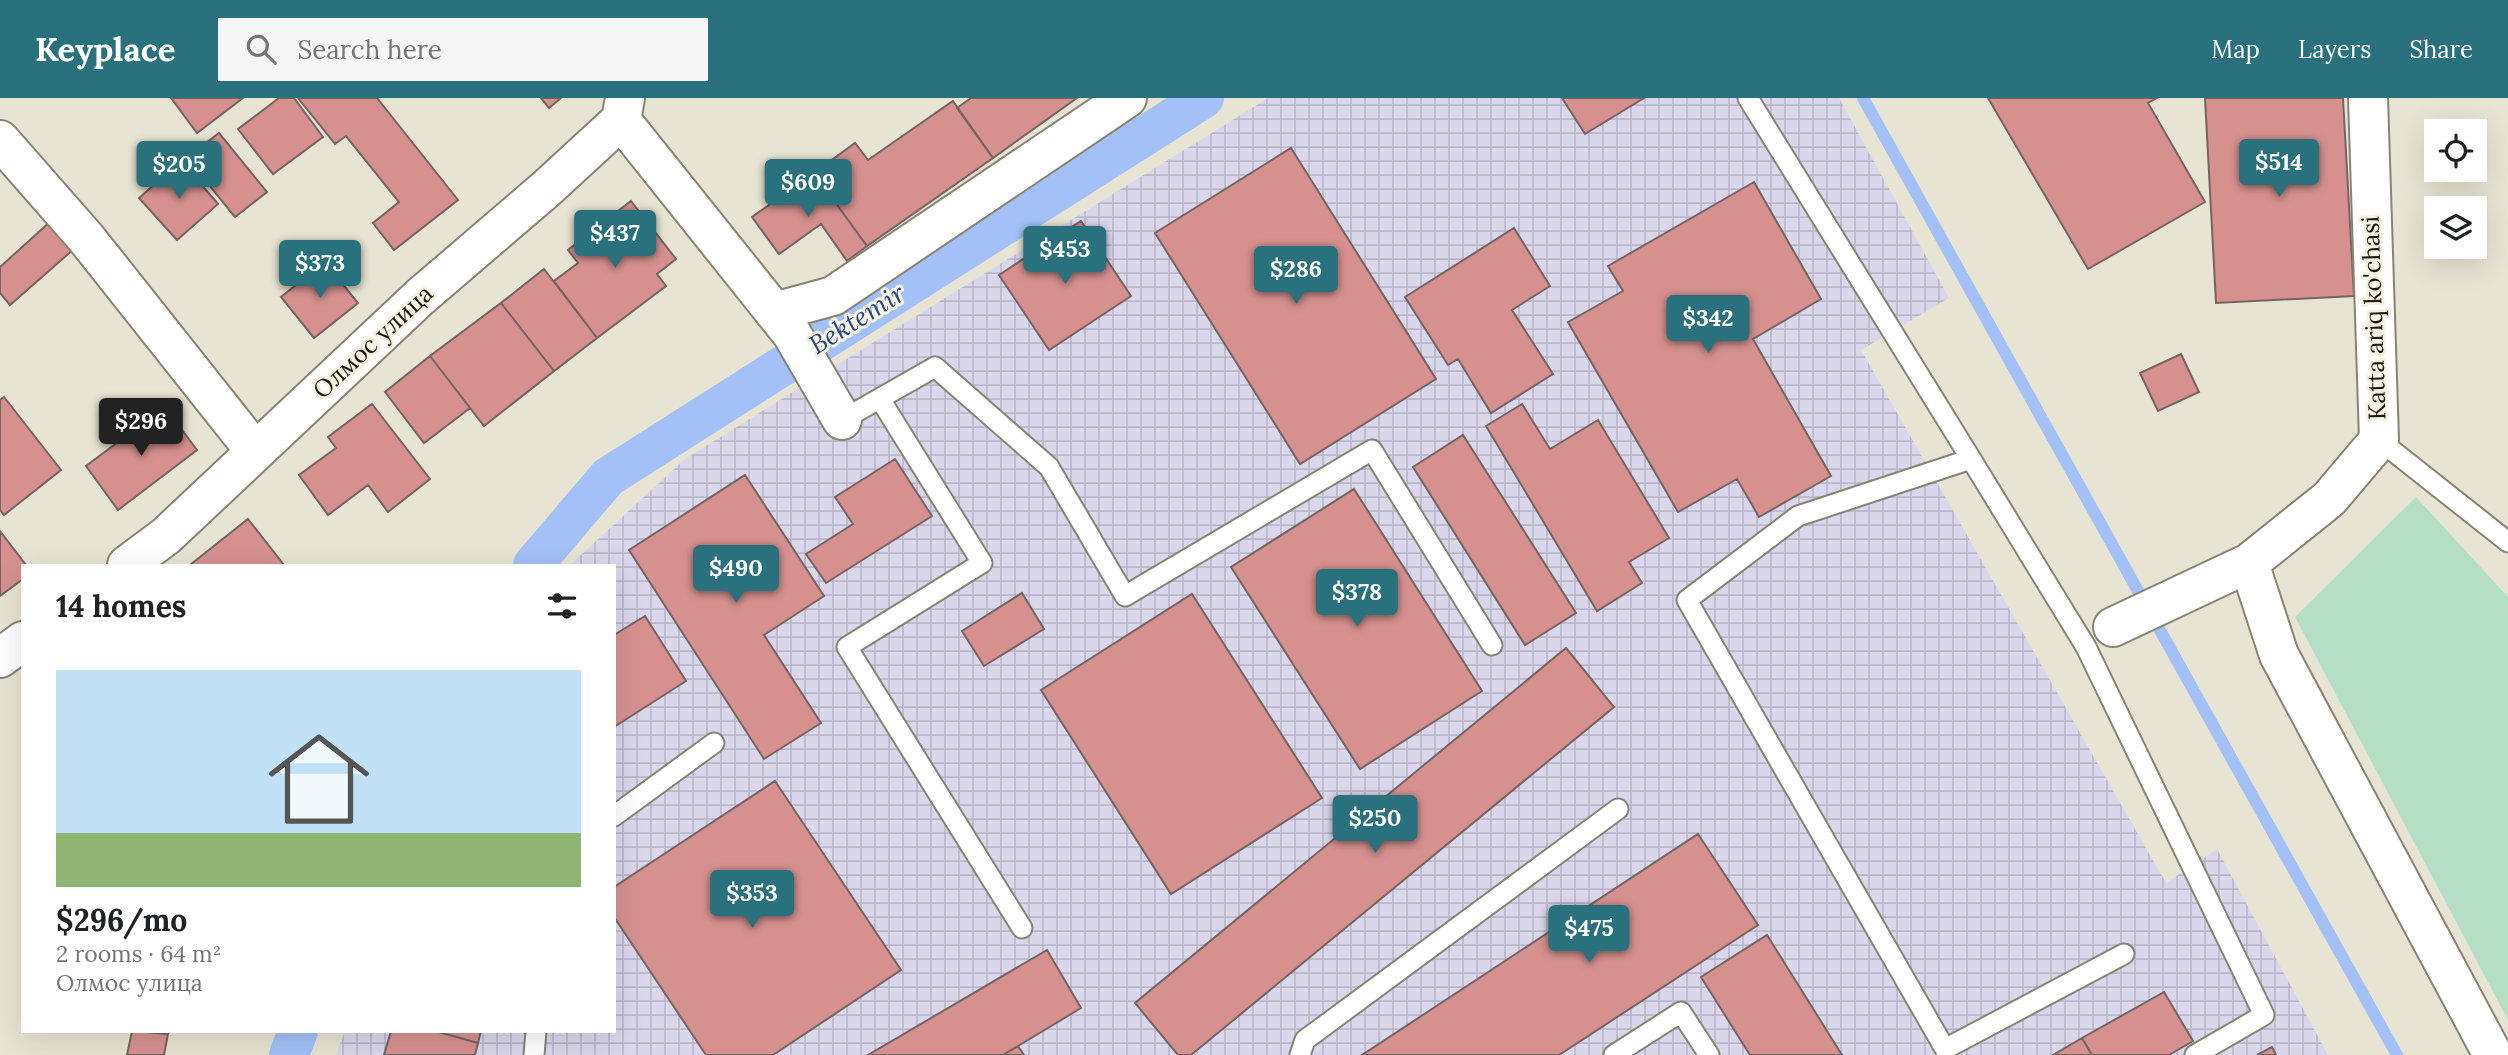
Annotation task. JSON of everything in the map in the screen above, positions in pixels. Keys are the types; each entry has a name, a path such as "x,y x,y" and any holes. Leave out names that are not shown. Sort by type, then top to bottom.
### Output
{"street":[{"path":"783,323 833,296 1127,98"},
{"name":"Katta ariq ko'chasi","path":"2100,637 2249,563 2329,499 2379,440 2368,98"},
{"name":"Олмос улица","path":"128,564 166,536 420,298 546,190 623,109 783,323 842,420"},
{"path":"0,140 86,238 255,451"},
{"path":"2249,563 2278,655 2493,1055"},
{"path":"0,658 21,642"}],"lane":[{"path":"1748,98 1971,458 2100,637 2264,1015 2195,1055"},
{"path":"842,420 935,367 1049,467 1125,596 1372,450 1492,645"},
{"path":"880,399 982,563 846,648 1022,928"},
{"path":"2379,440 2508,542"},
{"path":"1971,458 1798,516 1687,600 1945,1049 2124,954"},
{"path":"616,815 714,743"},
{"path":"1300,1055 1305,1040 1618,809"},
{"path":"1614,1055 1681,1012 1709,1055"},
{"path":"534,1055 536,1033"}],"shaded area":[{"path":"1268,98 1839,98 1949,298 1861,350 2166,883 2217,849 2328,1055 336,1055 344,1033 616,1033 616,564 571,564 685,459"}],"green space":[{"path":"2416,497 2508,597 2508,1020 2295,617"}],"building":[{"path":"171,98 243,98 197,133"},
{"path":"279,98 294,98 323,137 273,174 238,129"},
{"path":"298,98 377,98 458,200 394,250 373,223 399,202 346,136 335,144"},
{"path":"541,98 561,98 549,108"},
{"path":"971,98 1077,98 993,158 957,108"},
{"path":"1562,98 1644,98 1585,134"},
{"path":"1988,98 2157,98 2148,103 2205,202 2088,269"},
{"path":"2205,98 2343,98 2354,296 2216,303"},
{"path":"953,101 993,158 867,246 814,173 855,143 868,160"},
{"path":"219,133 267,192 235,217 187,158"},
{"path":"1291,148 1436,379 1300,464 1155,233"},
{"path":"181,161 218,204 177,240 139,198"},
{"path":"814,173 867,246 847,261 821,224 779,254 752,217"},
{"path":"1754,182 1821,299 1753,339 1831,476 1759,517 1737,479 1678,512 1568,322 1623,291 1608,266"},
{"path":"631,201 676,259 657,274 666,286 597,338 554,281 578,263 568,250"},
{"path":"51,221 75,248 10,305 0,293 0,267"},
{"path":"1081,221 1131,296 1049,350 999,275"},
{"path":"1514,228 1550,286 1512,310 1553,374 1491,413 1458,359 1448,365 1405,297"},
{"path":"325,262 358,303 314,338 281,297"},
{"path":"544,269 597,338 554,371 501,303"},
{"path":"501,303 554,371 484,426 430,356"},
{"path":"2181,354 2199,392 2158,411 2140,373"},
{"path":"430,356 470,408 424,443 385,392"},
{"path":"4,397 61,470 4,515 0,510 0,400"},
{"path":"372,404 430,479 388,512 368,485 328,515 299,475 336,448 328,437"},
{"path":"1522,404 1550,449 1598,420 1669,538 1629,562 1642,583 1597,611 1486,426"},
{"path":"165,407 197,450 118,510 86,466"},
{"path":"1463,435 1576,613 1525,645 1413,467"},
{"path":"895,459 932,516 826,583 806,554 853,524 835,497"},
{"path":"745,475 824,596 764,635 821,723 764,759 629,550"},
{"path":"1354,489 1482,691 1360,769 1231,567"},
{"path":"248,519 283,564 191,564"},
{"path":"0,531 25,564 21,564 21,580 0,596"},
{"path":"1022,593 1044,629 984,666 962,631"},
{"path":"1192,594 1322,798 1171,894 1041,690"},
{"path":"645,616 686,681 616,726 616,634"},
{"path":"1566,648 1614,707 1191,1055 1178,1055 1135,1003"},
{"path":"775,781 901,970 773,1055 706,1055 616,920 616,886"},
{"path":"1698,834 1758,925 1559,1055 1362,1055"},
{"path":"1767,935 1842,1055 1750,1055 1701,977"},
{"path":"1047,950 1081,1008 1003,1055 868,1055"},
{"path":"2164,992 2193,1041 2169,1055 2092,1055 2082,1038"},
{"path":"132,1033 168,1034 164,1055 127,1055"},
{"path":"390,1033 442,1033 478,1043 475,1055 384,1055"},
{"path":"442,1033 480,1033 478,1043"},
{"path":"2082,1038 2092,1055 2053,1055"},
{"path":"1018,1046 1024,1055 1003,1055"},
{"path":"2272,1047 2276,1055 2257,1055"}],"waterway":[{"name":"Bektemir","path":"534,564 608,477 1204,98"},
{"path":"1863,98 2397,1055"},
{"name":"Bektemir","path":"289,1055 297,1033"}]}
